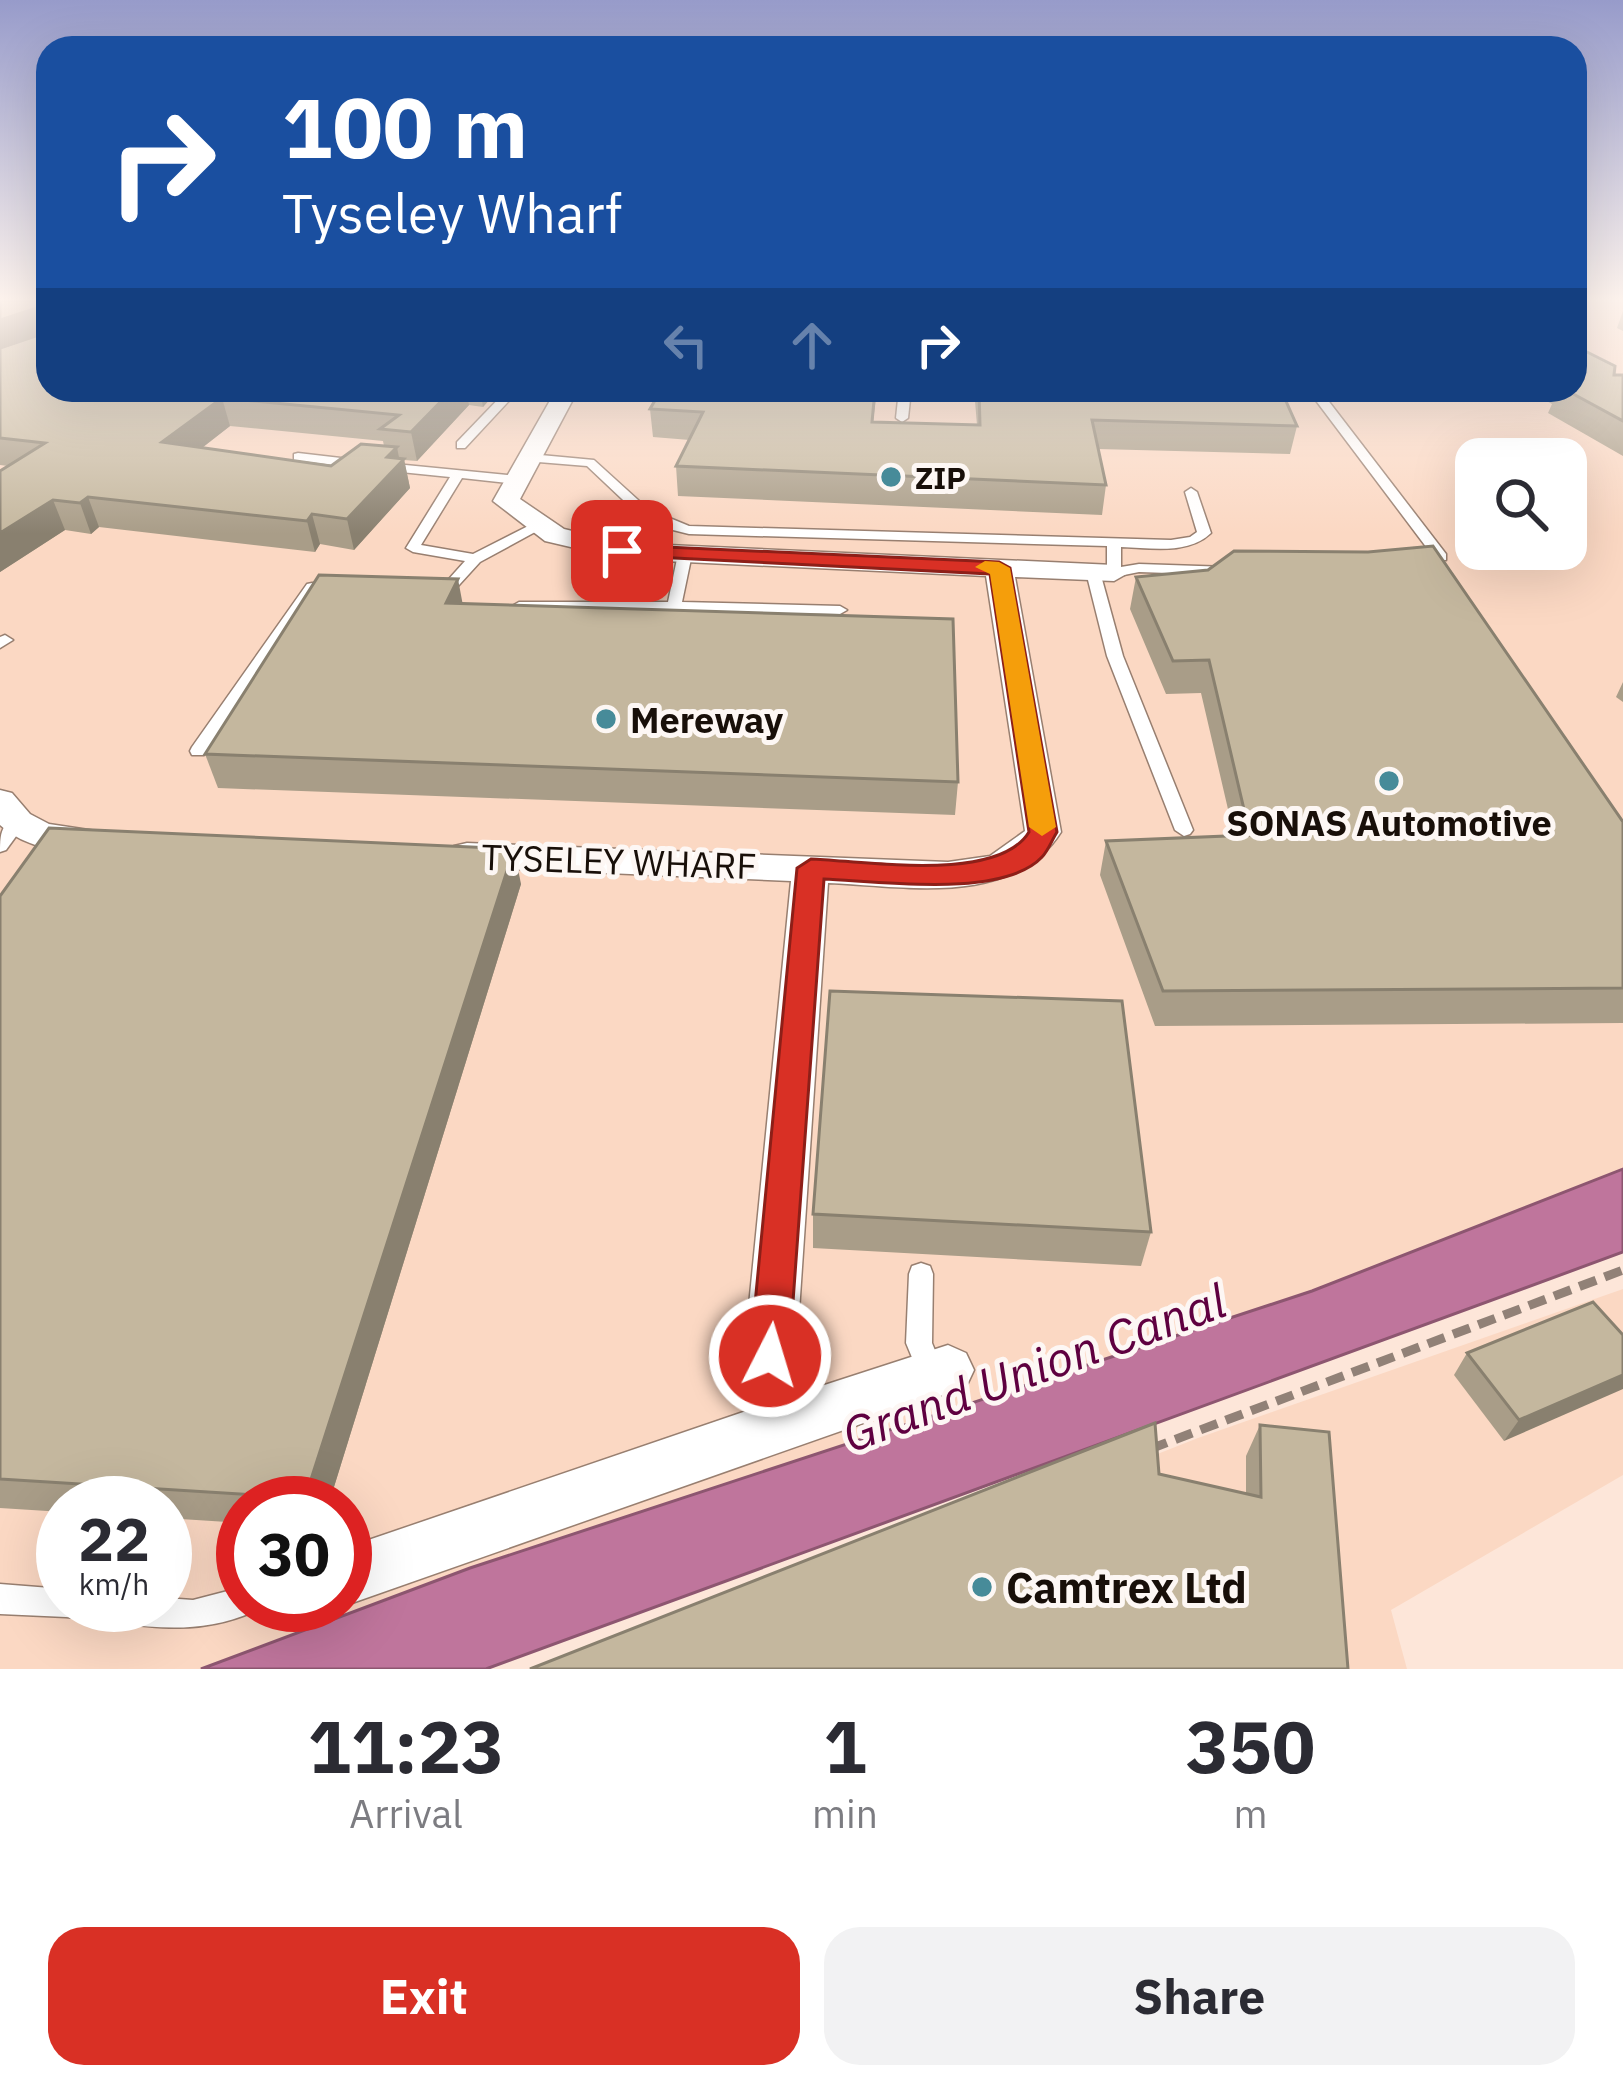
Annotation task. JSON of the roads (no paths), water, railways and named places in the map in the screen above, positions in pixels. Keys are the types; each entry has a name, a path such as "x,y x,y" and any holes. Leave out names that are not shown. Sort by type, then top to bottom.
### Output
{"street":[{"path":"560,402 506,501 555,535 622,551 1104,573"},
{"name":"TYSELEY WHARF","path":"431,854 948,875 1000,867 1030,853 1043,832 999,568"},
{"path":"5,824 45,838 122,842"},
{"path":"789,1422 770,1356 811,868"},
{"path":"372,1567 940,1373"}],"lane":[{"path":"460,445 501,402"},
{"path":"902,418 904,402"},
{"path":"1323,402 1441,557 1401,558"},
{"path":"298,457 458,474 590,463 640,513 689,530 1194,541 1204,533 1191,492"},
{"path":"458,474 413,548 475,559"},
{"path":"426,592 447,593 475,559 542,525"},
{"path":"1114,542 1104,573 1114,656 1184,830"},
{"path":"674,606 685,554"},
{"path":"1104,573 1139,568 1245,572"},
{"path":"198,751 312,587 344,588"},
{"path":"519,606 840,610"},
{"path":"921,1274 920,1343 940,1373"},
{"path":"0,1599 36,1602"}],"place":[{"name":"ZIP","path":"891,477"},
{"name":"Mereway","path":"606,719"},
{"name":"SONAS Automotive","path":"1389,781"},
{"name":"Camtrex Ltd","path":"982,1587"}],"water label":[{"name":"Grand Union Canal","path":"1034,1367"}]}
